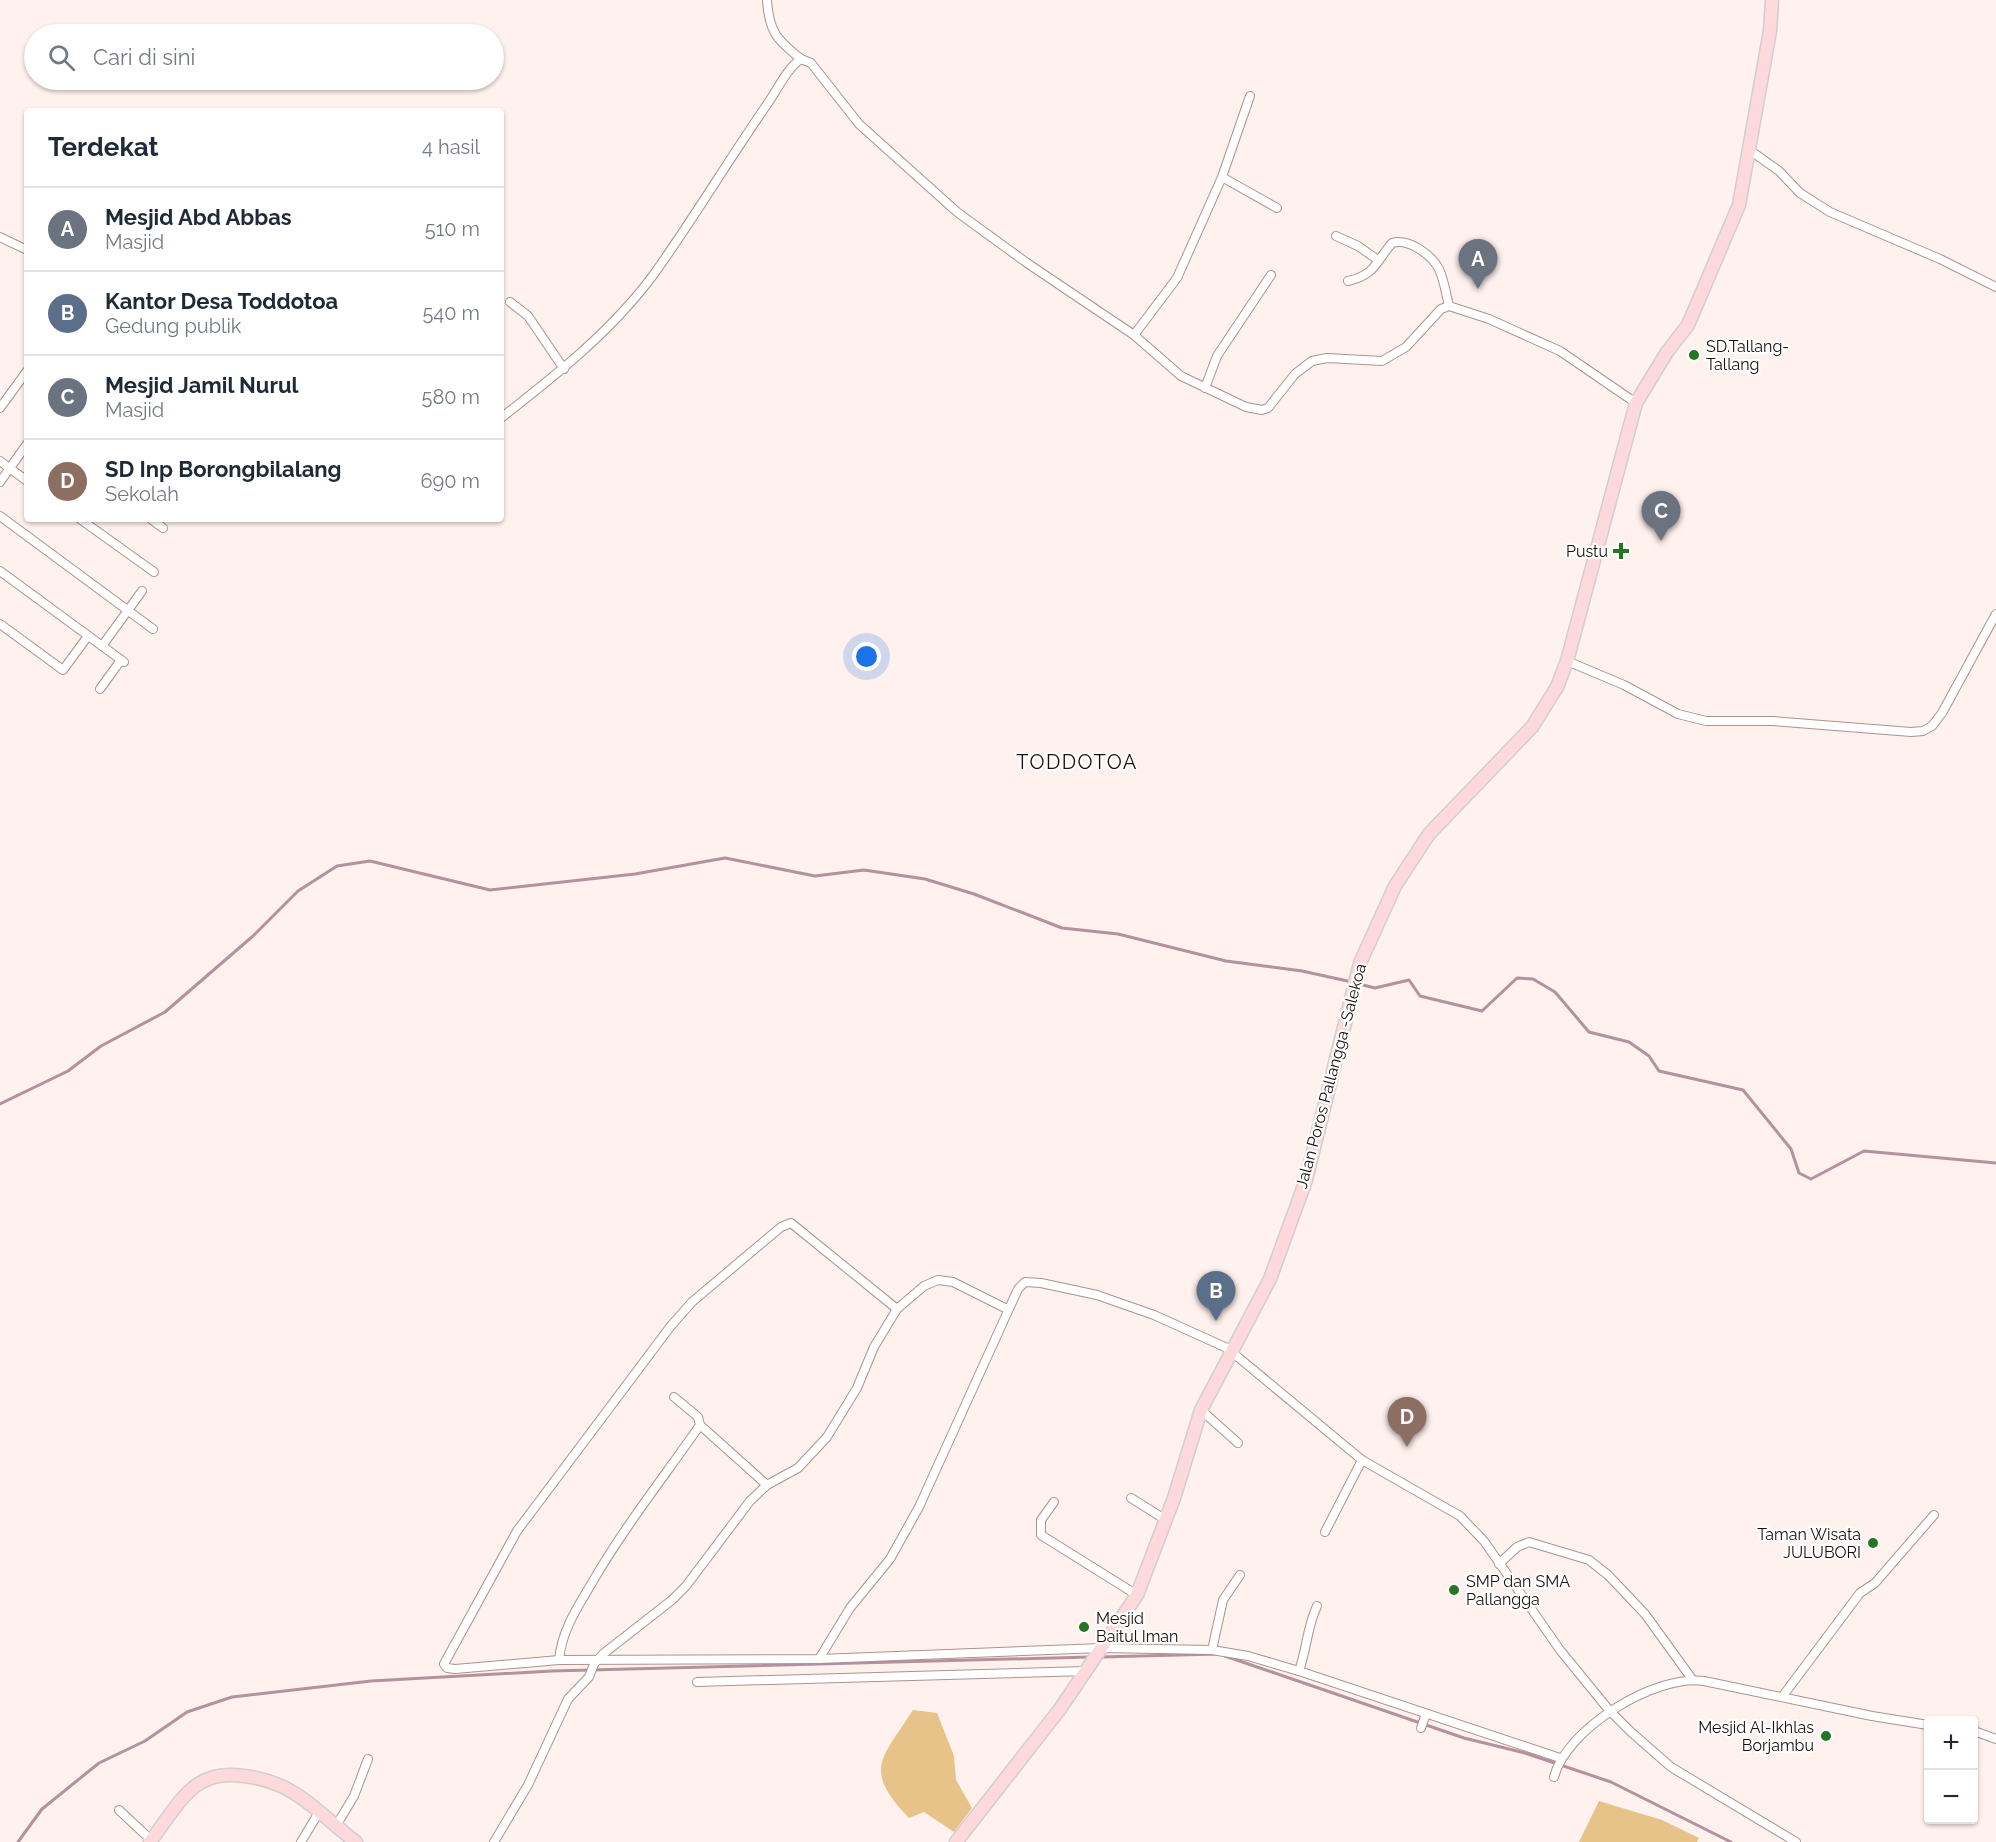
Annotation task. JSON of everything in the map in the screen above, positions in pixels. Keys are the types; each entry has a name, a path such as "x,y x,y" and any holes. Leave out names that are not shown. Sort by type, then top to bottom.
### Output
{"main road":[{"name":"Jalan Poros Pallangga -Salekoa","path":"956,1842 1060,1709 1137,1595 1166,1520 1201,1410 1270,1279 1306,1180 1354,983 1395,886 1429,834 1532,727 1557,687 1567,661 1636,403 1667,352 1688,325 1739,205 1751,151 1770,31 1772,0"},
{"path":"151,1841 194,1787 218,1777 237,1775 272,1781 296,1791 356,1842"}],"street":[{"path":"767,0 772,31 783,45 801,59 812,63 859,124 957,212 1027,263 1134,335 1181,376 1205,388 1246,407 1262,410 1273,402 1295,374 1312,361 1334,358 1382,361 1406,347 1441,309 1449,306 1489,318 1560,351 1636,403"},
{"path":"504,416 564,369 608,327 652,275 743,138 801,59"},
{"path":"1134,335 1177,278 1222,177 1250,96"},
{"path":"1751,151 1779,171 1800,193 1830,212 1940,259 1996,287"},
{"path":"1222,177 1277,208"},
{"path":"1336,236 1358,246 1378,260"},
{"path":"0,237 24,249"},
{"path":"1348,281 1365,277 1395,242 1405,243 1422,251 1438,267 1449,306"},
{"path":"1205,388 1217,356 1272,275"},
{"path":"510,302 528,316 564,369"},
{"path":"0,408 24,375"},
{"path":"0,482 24,448"},
{"path":"0,461 24,479"},
{"path":"0,516 153,629"},
{"path":"84,522 154,572"},
{"path":"155,522 163,528"},
{"path":"0,571 122,661 100,689"},
{"path":"102,646 142,591"},
{"path":"1567,661 1624,685 1678,714 1706,721 1773,721 1898,733 1923,731 1932,726 1942,712 1996,614"},
{"path":"0,624 63,670 88,636"},
{"path":"897,1309 791,1223 781,1227 692,1302 517,1531 444,1664 447,1668 455,1669 559,1660 593,1667 819,1659 1095,1658"},
{"path":"494,1842 528,1785 568,1699 593,1667 686,1586 738,1515 767,1485 798,1468 827,1437 857,1388 874,1347 897,1309 924,1286 944,1280 953,1282 1007,1309"},
{"path":"819,1659 850,1608 890,1558 919,1507 1018,1289 1025,1282 1047,1284 1120,1302 1231,1351 1362,1460 1460,1516 1484,1542 1560,1650 1609,1710 1671,1767 1796,1842"},
{"path":"674,1397 698,1417 700,1425 767,1485"},
{"path":"1201,1410 1238,1443"},
{"path":"559,1660 564,1630 603,1563 656,1483 700,1425"},
{"path":"1324,1532 1362,1460"},
{"path":"1131,1498 1166,1520"},
{"path":"1054,1502 1041,1520 1041,1535 1137,1595"},
{"path":"1782,1697 1860,1593 1875,1584 1934,1515"},
{"path":"1499,1564 1517,1547 1530,1542 1589,1560 1608,1575 1646,1614 1692,1679"},
{"path":"1212,1650 1223,1600 1240,1575"},
{"path":"1299,1671 1308,1646 1308,1625 1317,1606"},
{"path":"697,1682 1212,1650 1299,1671 1423,1721 1559,1760"},
{"path":"1555,1775 1559,1760 1609,1710 1670,1682 1692,1679 1872,1716 1924,1724"},
{"path":"1978,1732 1996,1739"},
{"path":"336,1826 354,1796 368,1759"},
{"path":"119,1810 151,1841"},
{"path":"301,1842 319,1812"}],"shaded area":[{"path":"913,1710 937,1713 954,1756 956,1780 972,1808 954,1832 924,1812 909,1818 885,1787 881,1775 886,1753"},
{"path":"1599,1801 1662,1820 1699,1838 1697,1842 1579,1842"}],"waterway":[{"path":"0,1104 68,1071 101,1046 165,1012 253,936 298,891 337,866 370,861 490,890 635,874 725,858 815,876 864,870 925,879 974,894 1062,928 1118,934 1226,961 1302,971 1352,982"},
{"path":"1359,984 1375,988 1409,980 1420,996 1482,1011 1517,978 1533,979 1555,992 1589,1032 1629,1042 1649,1056 1659,1071 1743,1090 1791,1149 1799,1173 1811,1179 1864,1151 1996,1163"},
{"path":"1100,1657 1219,1654"},
{"path":"1225,1656 1464,1738 1525,1753 1611,1782 1731,1842"},
{"path":"18,1842 42,1809 99,1763 145,1741 187,1712 232,1697 371,1681 552,1671 1090,1657"}],"place":[{"name":"Mesjid Abd Abbas","path":"1478,289"},
{"name":"SD.Tallang- Tallang","path":"1694,355"},
{"name":"Mesjid Jamil Nurul","path":"1661,541"},
{"name":"Pustu","path":"1621,551"},
{"name":"Kantor Desa Toddotoa","path":"1216,1321"},
{"name":"SD Inp Borongbilalang","path":"1407,1447"},
{"name":"Taman Wisata JULUBORI","path":"1873,1543"},
{"name":"SMP dan SMA Pallangga","path":"1454,1590"},
{"name":"Mesjid Baitul Iman","path":"1084,1627"},
{"name":"Mesjid Al-Ikhlas Borjambu","path":"1826,1736"}],"district":[{"name":"TODDOTOA","path":"1077,762"}]}
